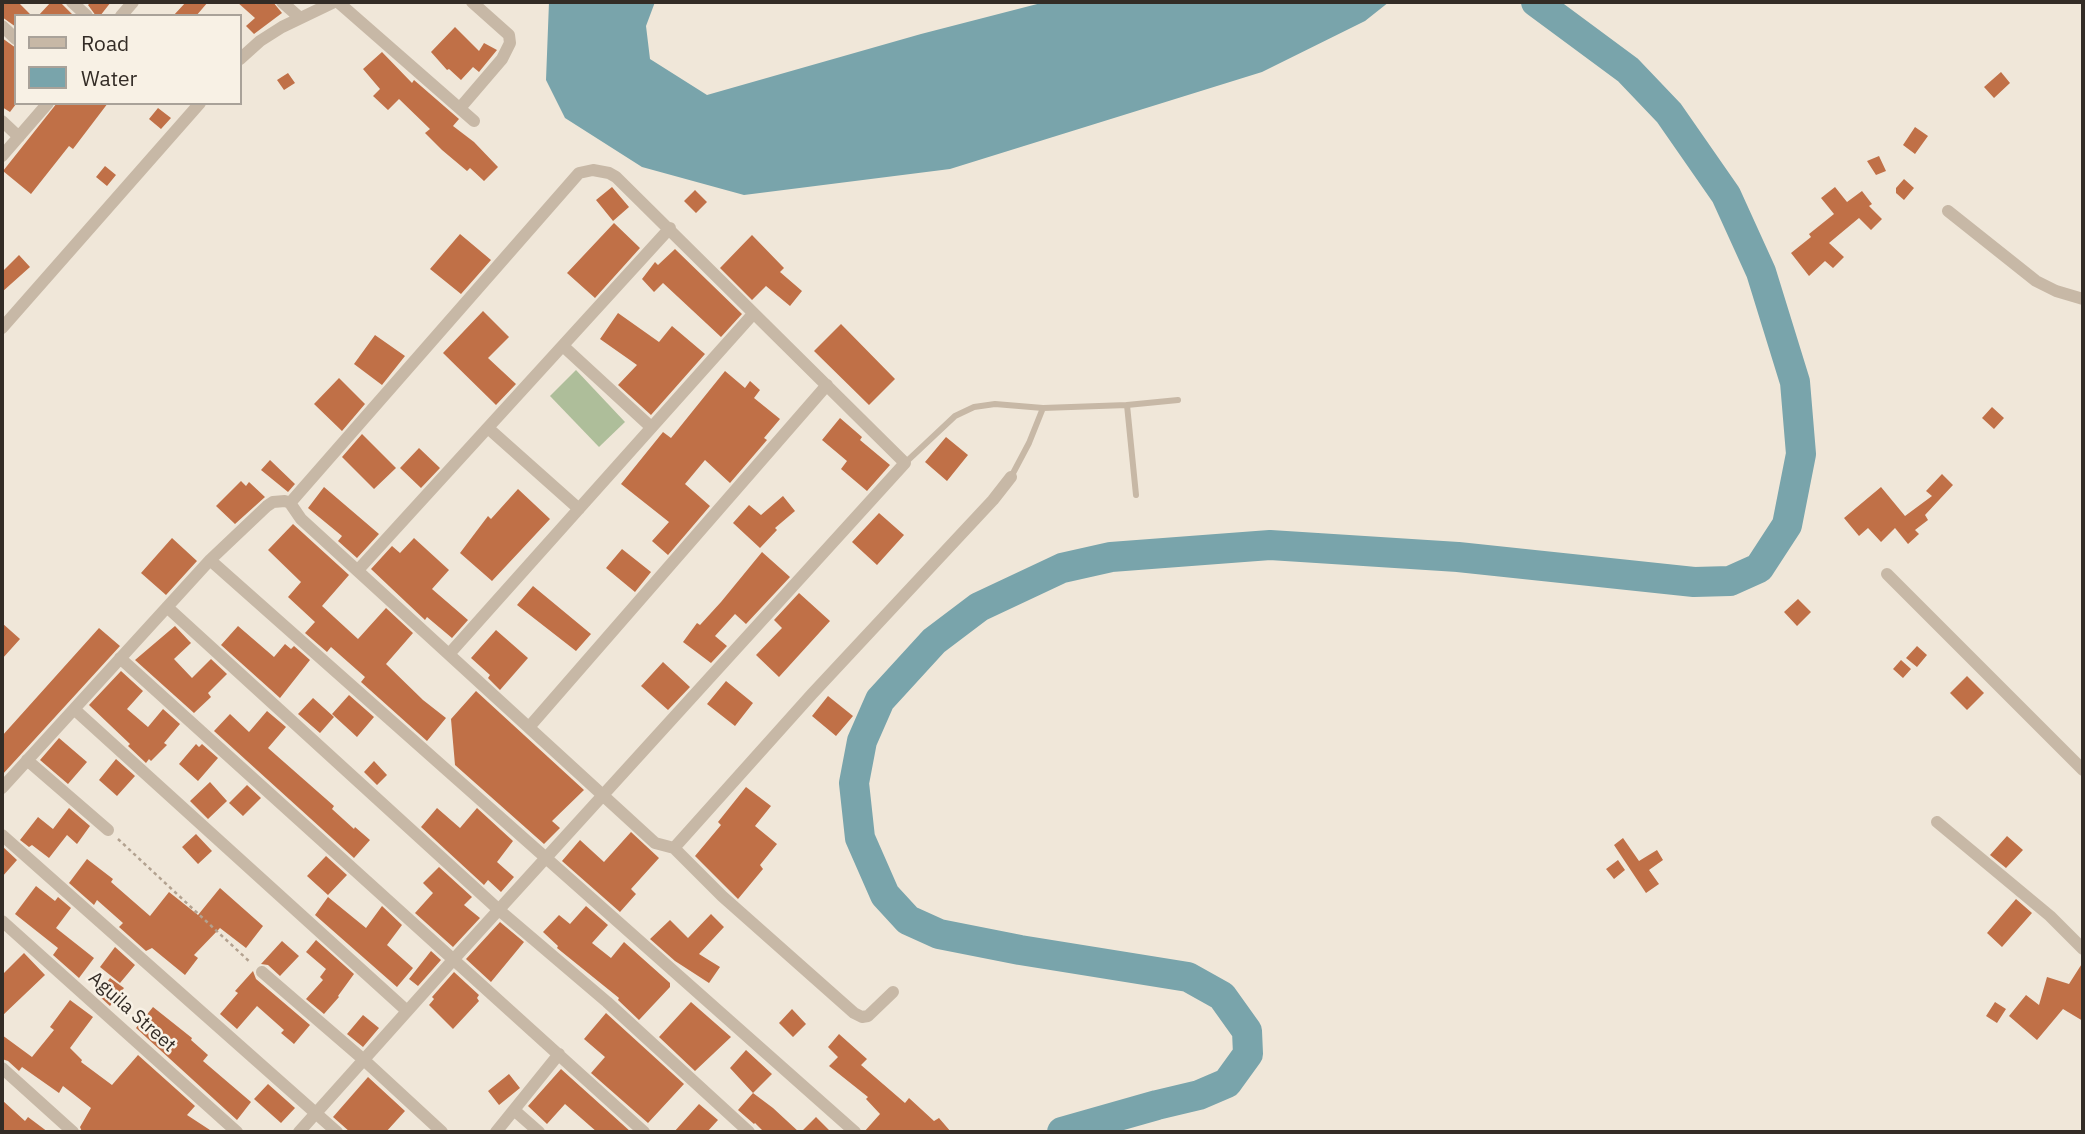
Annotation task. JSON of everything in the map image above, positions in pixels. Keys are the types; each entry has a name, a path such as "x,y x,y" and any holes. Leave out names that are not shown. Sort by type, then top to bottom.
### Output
{"street":[{"path":"72,2 85,14"},
{"path":"282,2 299,18"},
{"path":"242,57 260,41 299,18 336,2 474,121"},
{"path":"460,108 502,59 510,43 509,35 472,2"},
{"path":"2,156 46,105"},
{"path":"2,328 198,105"},
{"path":"2,121 19,137"},
{"path":"290,503 579,173 593,170 609,173 670,229 752,314 905,463 299,1132"},
{"path":"1948,211 2036,281 2056,291 2083,299"},
{"path":"358,570 670,229"},
{"path":"450,653 752,314"},
{"path":"563,346 652,427"},
{"path":"530,726 827,385"},
{"path":"488,428 579,509"},
{"path":"674,848 812,694 993,500 1011,477"},
{"path":"2,788 210,560 267,506 278,501 290,503 301,519 655,843 674,848 730,904 854,1013 862,1017 868,1016 893,992"},
{"path":"210,560 855,1132"},
{"path":"1887,574 2083,770"},
{"path":"167,607 499,910 607,1002 749,1132"},
{"path":"120,658 644,1132"},
{"path":"74,709 407,1011"},
{"path":"27,760 108,830"},
{"path":"1937,822 2050,916 2083,949"},
{"path":"2,835 338,1132"},
{"name":"Aguila Street","path":"2,921 237,1132"},
{"path":"262,972 442,1132"},
{"path":"496,1132 559,1054"},
{"path":"2,1068 73,1132"},
{"path":"514,1110 539,1132"}],"lane":[{"path":"905,463 955,416 974,407 995,404 1043,408 1178,400"},
{"path":"1127,405 1136,495"},
{"path":"1011,477 1043,408"}],"path":[{"path":"108,830 262,972"}],"green space":[{"path":"576,370 625,422 599,447 550,396"}],"water":[{"path":"549,2 655,2 646,26 650,59 707,95 1045,2 1389,2 1365,21 1262,72 950,169 744,195 642,167 565,118 546,80"}],"building":[{"path":"6,2 18,2 30,14 14,14 14,26 2,17 2,6"},
{"path":"51,2 60,2 72,14 40,14"},
{"path":"91,2 111,2 102,14 95,14 88,5"},
{"path":"186,2 208,2 198,14 175,14"},
{"path":"237,2 273,2 282,13 254,34 246,26 255,18"},
{"path":"455,27 479,51 484,43 497,50 479,72 473,67 461,80 447,70 431,52"},
{"path":"2,38 14,47 15,105 10,112 2,107"},
{"path":"382,52 412,83 414,80 459,119 453,126 474,142 498,167 484,181 470,168 467,171 442,150 425,133 430,129 399,99 388,110 373,96 380,89 363,69"},
{"path":"2001,72 2010,83 1994,98 1984,87"},
{"path":"288,73 295,83 284,90 277,80"},
{"path":"55,105 106,105 73,149 69,146 31,194 3,171"},
{"path":"158,108 171,118 161,129 149,119"},
{"path":"1915,127 1928,136 1915,154 1903,145"},
{"path":"1879,156 1886,171 1876,175 1867,161"},
{"path":"105,166 116,175 107,186 96,177"},
{"path":"1904,179 1914,188 1904,200 1896,193 1896,188"},
{"path":"612,187 629,207 613,221 596,200"},
{"path":"1835,187 1847,202 1862,191 1872,204 1869,206 1882,219 1871,230 1859,218 1829,243 1844,257 1833,268 1825,261 1809,276 1791,253 1834,214 1821,198"},
{"path":"695,190 707,202 696,213 684,201"},
{"path":"614,223 640,248 595,298 567,273"},
{"path":"460,234 491,260 461,294 430,269"},
{"path":"752,235 784,268 780,272 802,291 790,306 766,286 752,300 720,268"},
{"path":"675,249 742,314 721,337 663,283 654,292 642,279 655,262 658,265"},
{"path":"19,255 30,267 2,292 2,272"},
{"path":"483,311 509,337 488,358 516,384 496,405 443,353"},
{"path":"618,313 659,342 672,326 705,354 651,415 618,385 637,365 600,339"},
{"path":"841,324 895,379 869,405 814,351"},
{"path":"375,335 405,356 382,385 354,364"},
{"path":"725,371 745,388 750,381 760,390 754,398 780,419 764,438 767,440 730,483 705,460 685,484 710,506 668,555 652,541 669,522 621,484 663,432 671,438"},
{"path":"339,378 365,404 342,431 314,404"},
{"path":"1992,407 2004,418 1994,429 1982,418"},
{"path":"840,418 862,437 860,440 890,465 867,491 841,469 847,461 822,440"},
{"path":"362,434 396,468 374,489 342,457"},
{"path":"946,437 968,455 947,481 925,462"},
{"path":"419,448 440,468 421,488 400,468"},
{"path":"270,460 295,484 288,492 261,470"},
{"path":"1942,474 1953,485 1925,515 1928,520 1915,530 1919,534 1908,544 1895,528 1881,542 1868,528 1859,536 1844,518 1881,487 1905,516 1932,496 1926,491"},
{"path":"241,481 246,486 249,482 265,497 235,524 216,506"},
{"path":"324,487 379,534 357,558 338,541 342,536 308,508"},
{"path":"518,489 550,519 492,581 460,553 488,516 491,519"},
{"path":"783,496 795,511 775,528 777,530 760,548 733,523 749,505 761,515"},
{"path":"879,513 904,535 877,565 852,542"},
{"path":"293,524 349,575 322,606 358,639 386,608 413,633 386,664 446,718 427,741 361,682 365,677 331,647 327,652 305,633 315,622 288,597 301,582 268,550"},
{"path":"172,538 197,561 166,595 141,573"},
{"path":"414,538 449,570 432,589 468,620 452,638 427,617 425,620 371,569 392,546 400,553"},
{"path":"622,549 651,572 635,592 606,568"},
{"path":"762,552 790,577 746,624 735,614 715,636 727,646 711,663 683,642 697,623 700,625 721,602"},
{"path":"533,586 591,634 576,651 517,605"},
{"path":"799,593 830,621 779,677 756,655 782,628 774,620"},
{"path":"1798,599 1811,612 1797,626 1784,612"},
{"path":"2,623 20,639 2,659"},
{"path":"175,626 191,643 174,659 192,678 211,659 227,674 208,693 211,697 194,713 135,660"},
{"path":"238,626 274,657 285,644 291,649 294,646 310,660 280,698 221,645"},
{"path":"99,628 120,646 2,775 2,736"},
{"path":"496,630 528,658 500,690 488,678 490,675 471,658"},
{"path":"1917,646 1927,655 1917,667 1906,658"},
{"path":"1901,660 1911,669 1903,678 1893,669"},
{"path":"663,662 690,687 668,710 641,686"},
{"path":"121,671 143,691 127,709 148,727 163,709 180,724 164,743 167,745 146,763 89,705"},
{"path":"1967,676 1984,693 1967,710 1950,693"},
{"path":"726,681 753,703 735,726 707,704"},
{"path":"476,691 584,790 552,821 560,828 544,844 455,765 451,719"},
{"path":"349,695 374,717 357,737 332,714"},
{"path":"828,696 853,716 836,736 812,716"},
{"path":"313,698 334,717 320,733 298,714"},
{"path":"267,711 286,727 268,748 334,806 332,809 354,829 355,827 370,840 354,858 214,731 230,714 249,732"},
{"path":"59,738 87,762 68,784 40,760"},
{"path":"196,744 199,747 202,744 218,758 198,781 179,764"},
{"path":"116,759 135,776 117,796 99,780"},
{"path":"374,761 387,775 377,785 364,772"},
{"path":"210,782 227,801 208,819 190,801"},
{"path":"247,785 261,798 243,816 229,803"},
{"path":"746,787 771,806 755,826 777,844 760,865 763,869 738,899 695,856 721,825 718,822"},
{"path":"69,808 90,826 77,844 67,835 49,858 20,840 38,817 53,829"},
{"path":"437,808 460,828 477,808 513,841 497,862 514,877 501,892 488,880 484,885 421,827"},
{"path":"631,832 659,858 631,889 636,894 620,912 562,861 580,840 604,862"},
{"path":"196,834 212,851 198,864 182,847"},
{"path":"2007,836 2023,850 2006,868 1990,855"},
{"path":"1623,838 1639,861 1657,850 1663,860 1649,870 1659,884 1646,893 1614,845"},
{"path":"2,846 17,860 2,877"},
{"path":"326,856 347,875 328,895 307,876"},
{"path":"87,859 113,879 111,882 150,916 169,892 198,915 220,888 263,926 246,948 220,928 194,955 198,958 185,975 152,948 146,951 119,927 123,923 97,900 94,905 69,883"},
{"path":"1618,860 1625,870 1614,879 1606,869"},
{"path":"439,867 472,897 464,905 480,918 453,947 415,913 433,893 423,883"},
{"path":"36,886 55,901 58,897 71,908 56,928 94,958 79,978 53,955 58,948 15,914"},
{"path":"328,897 366,928 382,906 402,925 387,945 413,968 397,987 315,915"},
{"path":"2016,899 2032,913 2002,947 1987,933"},
{"path":"586,906 608,925 592,943 611,958 624,942 670,983 670,987 639,1020 619,998 557,948 543,932 559,915 570,924"},
{"path":"711,914 724,927 699,954 720,967 709,983 675,961 650,939 670,920 688,938"},
{"path":"500,922 524,942 491,982 466,959"},
{"path":"316,940 354,974 324,1014 306,999 323,980 320,977 326,969 306,952"},
{"path":"282,941 299,956 280,976 268,965 261,964"},
{"path":"115,947 135,965 120,983 100,967"},
{"path":"431,951 441,960 418,986 409,979"},
{"path":"24,953 45,975 2,1016 2,975"},
{"path":"2083,962 2083,1021 2063,1009 2037,1040 2009,1016 2026,995 2039,1005 2047,977 2069,984"},
{"path":"253,971 256,979 310,1025 294,1044 281,1033 284,1030 257,1006 237,1029 220,1014 238,993 235,991"},
{"path":"454,972 479,995 479,1001 453,1029 429,1005 434,999 432,997"},
{"path":"110,978 124,988 110,1006 98,995"},
{"path":"70,1000 93,1017 70,1048 81,1062 112,1085 138,1055 195,1106 187,1115 213,1132 82,1132 80,1127 91,1108 63,1086 59,1093 22,1067 19,1071 2,1059 2,1035 32,1057 54,1030 50,1027"},
{"path":"691,1002 731,1037 695,1071 659,1037"},
{"path":"1995,1002 2006,1009 1997,1023 1986,1016"},
{"path":"153,1007 192,1038 208,1055 203,1061 251,1102 237,1120 136,1028"},
{"path":"792,1009 806,1024 793,1037 779,1023"},
{"path":"606,1013 684,1084 648,1123 591,1073 605,1057 584,1039"},
{"path":"363,1015 379,1028 363,1047 347,1034"},
{"path":"839,1034 867,1059 861,1065 905,1103 909,1098 934,1121 939,1118 951,1132 864,1132 880,1114 866,1099 868,1097 829,1066 838,1057 828,1047"},
{"path":"746,1050 772,1074 753,1093 730,1068"},
{"path":"561,1069 631,1132 597,1132 565,1104 547,1124 528,1106"},
{"path":"509,1074 520,1088 499,1105 488,1091"},
{"path":"368,1077 405,1111 386,1132 350,1132 333,1117"},
{"path":"268,1084 295,1108 281,1123 254,1099"},
{"path":"753,1093 799,1132 764,1132 754,1124 738,1110"},
{"path":"2,1100 25,1121 28,1117 48,1132 2,1132"},
{"path":"699,1104 718,1120 707,1132 674,1132"},
{"path":"816,1117 831,1132 801,1132"}],"waterway":[{"path":"1062,1132 1199,1095 1227,1083 1248,1054 1247,1031 1222,996 1188,977 939,934 908,920 885,895 860,838 854,783 862,741 880,700 934,641 979,607 1062,568 1111,557 1270,545 1458,557 1694,582 1730,581 1759,568 1787,525 1801,454 1795,382 1761,272 1726,195 1669,113 1628,70 1536,2"}]}
